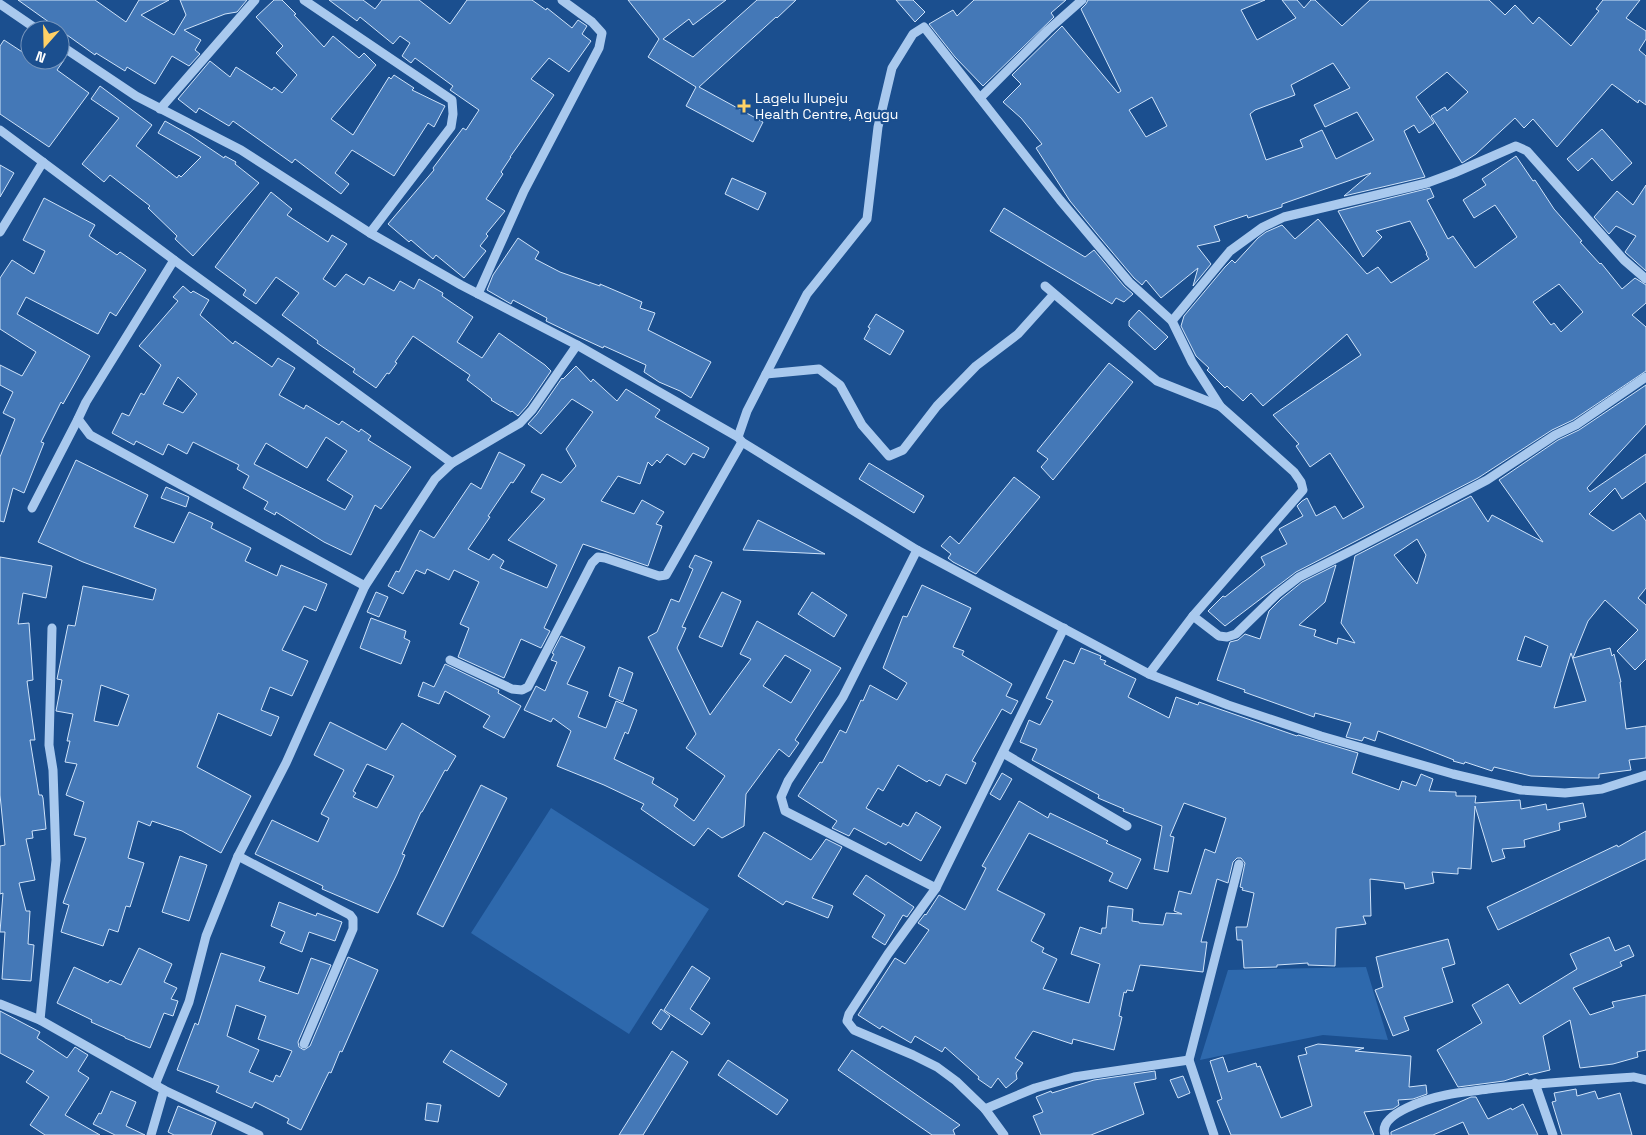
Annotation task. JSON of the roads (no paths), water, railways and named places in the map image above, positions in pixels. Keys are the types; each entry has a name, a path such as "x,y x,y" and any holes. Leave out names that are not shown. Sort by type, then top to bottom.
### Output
{"street":[{"path":"160,109 255,0"},
{"path":"304,0 452,100 452,127 370,233"},
{"path":"478,294 524,190 599,48 602,33 592,22 562,0"},
{"path":"980,98 1048,30 1082,0"},
{"path":"0,4 23,20"},
{"path":"450,660 512,689 522,690 528,687 592,563 598,557 659,576 666,575 740,440 746,412 807,294 867,219 878,127 892,68 913,34 924,27 1060,200 1129,282 1172,321 1192,362 1220,406 1294,472 1301,482 1303,490 1193,616 1149,674"},
{"path":"70,52 136,96 241,150 370,233 478,294 577,345 740,440 917,550 1149,674 1228,705 1321,736 1453,774 1521,790 1565,793 1602,789 1646,775"},
{"path":"0,130 452,463"},
{"path":"1172,321 1230,251 1263,227 1284,217 1427,183 1516,146 1527,150 1624,260 1646,279"},
{"path":"0,232 42,162"},
{"path":"32,508 86,402 174,260"},
{"path":"1045,286 1157,381 1220,406"},
{"path":"766,374 819,369 840,385 862,425 890,456 903,450 937,406 976,366 1018,334 1054,294"},
{"path":"155,1085 189,1002 206,936 238,856 286,763 365,586 435,479 452,463 520,423 532,410 577,345"},
{"path":"1193,616 1218,636 1226,638 1236,634 1277,594 1299,576 1357,548 1486,480 1555,435 1576,425 1646,377"},
{"path":"78,420 90,435 365,586"},
{"path":"917,550 842,697 788,781 781,797 785,811 936,888"},
{"path":"40,1020 56,860 53,770 49,745 52,628"},
{"path":"1004,1135 985,1109 956,1081 937,1067 854,1030 847,1021 849,1014 888,954 936,888 1064,628"},
{"path":"1003,753 1127,826"},
{"path":"238,856 350,915 354,919 353,929 304,1044"},
{"path":"1214,1135 1189,1060 1239,864"},
{"path":"0,1004 40,1020 164,1090 259,1135"},
{"path":"985,1109 1035,1088 1074,1077 1189,1060"},
{"path":"1385,1135 1383,1131 1386,1122 1400,1110 1445,1095 1535,1083 1634,1077 1646,1080"},
{"path":"1535,1083 1553,1135"},
{"path":"151,1135 164,1090"}],"place":[{"name":"Lagelu Ilupeju Health Centre, Agugu","path":"744,106"}]}
